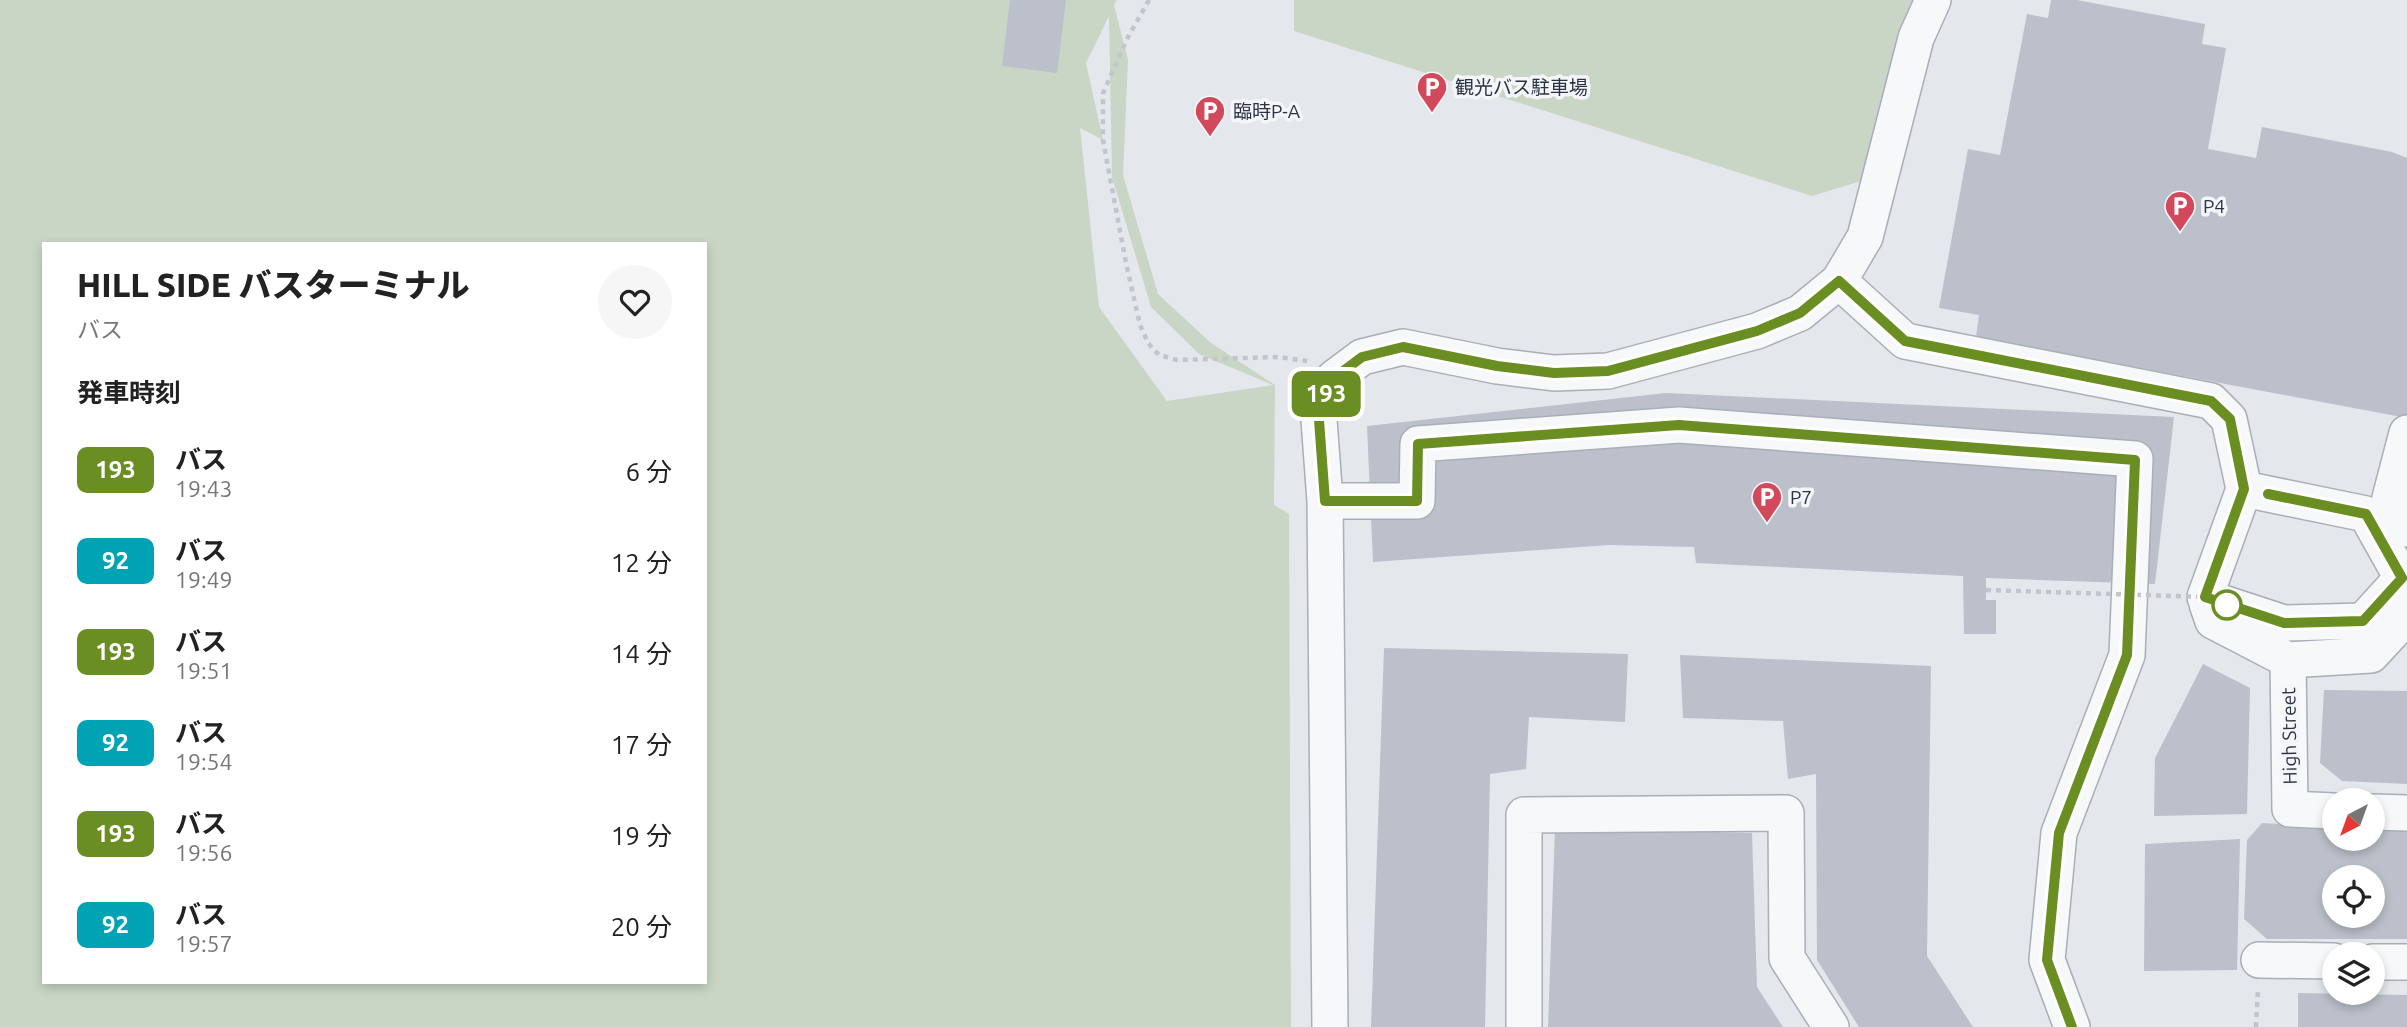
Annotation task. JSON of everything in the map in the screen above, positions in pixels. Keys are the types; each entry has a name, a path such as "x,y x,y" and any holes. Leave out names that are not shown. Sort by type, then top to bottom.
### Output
{"street":[{"path":"1331,1027 1325,501 1319,420 1322,401 1334,378 1362,357 1403,347 1497,366 1554,373 1608,371 1757,331 1800,313 1839,281 1865,237 1916,38 1933,0"},
{"path":"1839,281 1905,341 2211,401 2230,419 2244,489 2205,597 2213,621 2288,660 2371,655 2407,616"},
{"path":"1325,501 1417,501 1418,444 1679,425 2135,460 2127,655 2059,833 2047,960 2072,1027"},
{"path":"2407,433 2390,498 2407,528"},
{"path":"2205,597 2284,623 2363,621 2402,578 2366,514 2244,489"},
{"name":"High Street","path":"2288,660 2290,809 2322,810"},
{"path":"2385,812 2407,813"},
{"path":"1524,1027 1524,815 1773,813 1786,813 1787,958 1831,1027"},
{"path":"2259,960 2322,961"},
{"path":"2385,962 2407,962"}],"path":[{"path":"1149,0 1103,93 1103,140 1126,263 1140,325 1147,343 1159,355 1177,360 1279,357 1309,361 1334,378"},
{"path":"1986,590 2205,597"}],"green space":[{"path":"0,0 1117,0 1114,5 1128,60 1123,175 1158,294 1211,343 1275,385 1274,505 1289,514 1291,1027 0,1027","holes":["1109,16 1112,177 1151,307 1199,354 1273,385 1167,401 1099,307 1080,128 1103,140 1086,63"]},
{"path":"1294,0 1920,0 1871,178 1812,196 1294,31"}],"building":[{"path":"1010,0 1066,0 1057,73 1002,66"},
{"name":"P4","path":"2051,0 2077,0 2205,24 2202,44 2226,48 2208,149 2256,158 2262,127 2392,152 2407,158 2407,418 1976,337 1979,315 1939,308 1968,149 2000,155 2027,14 2048,18"},
{"name":"P7","path":"1666,393 2174,417 2155,584 1986,578 1986,600 1996,600 1996,634 1964,634 1963,576 1696,563 1694,547 1609,545 1373,562 1367,426"},
{"path":"1384,648 1628,654 1625,722 1529,717 1526,769 1490,774 1485,1027 1371,1027"},
{"path":"1680,655 1931,666 1927,956 1973,1027 1859,1027 1817,960 1816,774 1788,779 1783,721 1683,718"},
{"path":"2203,664 2250,688 2247,814 2154,816 2155,758"},
{"path":"2324,690 2407,691 2407,784 2342,781 2320,763"},
{"path":"2262,823 2322,826 2322,851 2385,851 2385,829 2407,830 2407,939 2267,939 2244,919 2247,840"},
{"path":"1555,828 1752,833 1757,987 1783,1027 1548,1027"},
{"path":"2240,839 2237,970 2144,971 2145,844"},
{"path":"2298,993 2322,993 2322,1005 2385,1005 2385,995 2407,995 2407,1027 2298,1027"}],"bus line":[{"name":"193","path":"2072,1027 2047,960 2059,833 2127,655 2135,460 1679,425 1418,444 1417,501 1325,501 1319,420 1322,401 1334,378 1362,357 1403,347 1497,366 1554,373 1608,371 1757,331 1800,313 1839,281 1905,341 2211,401 2230,419 2244,489 2205,597 2284,623 2363,621 2402,578 2366,514 2268,494"}],"place":[{"name":"観光バス駐車場","path":"1432,114"},
{"name":"臨時P-A","path":"1210,138"},
{"name":"P4","path":"2180,233"},
{"name":"P7","path":"1767,524"}]}
